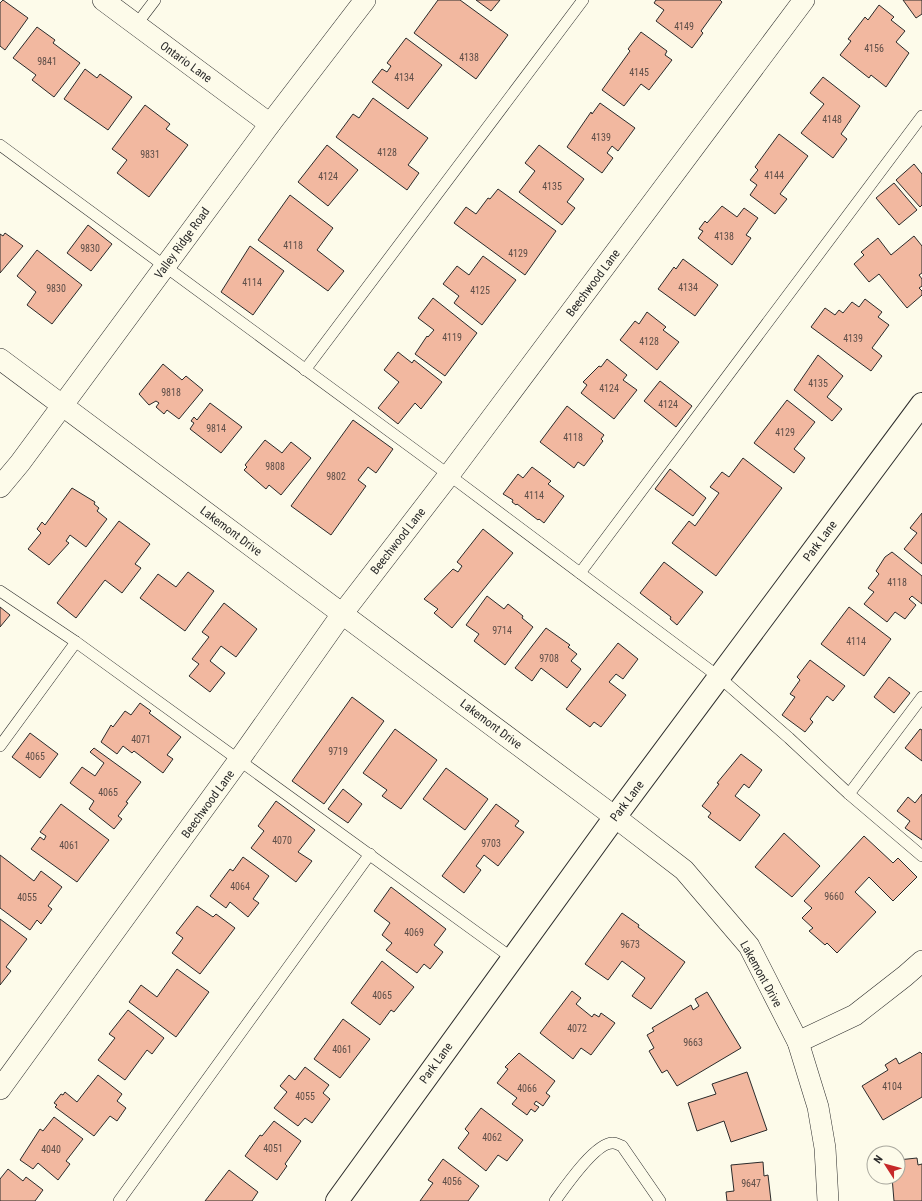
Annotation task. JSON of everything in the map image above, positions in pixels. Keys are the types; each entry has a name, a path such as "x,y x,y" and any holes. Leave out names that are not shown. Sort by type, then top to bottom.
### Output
{"street":[{"name":"Ontario Lane","path":"103,0 270,124"},
{"name":"Valley Ridge Road","path":"0,487 20,463 270,124 365,0"},
{"name":"Beechwood Lane","path":"0,1089 239,760 342,614 449,475 804,0"},
{"name":"Lakemont Drive","path":"0,359 615,816 684,870 749,946 798,1042 818,1107 825,1148 828,1201"},
{"name":"Park Lane","path":"337,1201 615,816 922,404"},
{"path":"798,1042 855,1014 905,976 922,961"}],"lane":[{"path":"136,25 155,0"},
{"path":"305,370 583,0"},
{"path":"580,573 922,116"},
{"path":"0,145 449,475 719,677 789,738 849,794 922,856"},
{"path":"0,591 76,642 512,958"},
{"path":"0,746 76,642"},
{"path":"849,794 922,697"},
{"path":"119,1201 370,854"},
{"path":"555,1201 588,1158 601,1147 612,1143 622,1146 660,1201"}],"building":[{"path":"3,0 28,18 5,50 0,46 0,3"},
{"path":"438,0 460,0 508,35 476,79 414,33"},
{"path":"476,0 500,0 491,11"},
{"path":"656,0 720,0 722,2 701,31 703,33 692,48 656,21 664,10 654,3"},
{"path":"903,0 922,0 922,14 916,18"},
{"path":"879,5 894,17 891,20 905,31 896,42 909,53 886,87 871,75 869,78 840,55 851,41 848,39 865,17 868,20"},
{"path":"37,27 55,40 53,43 80,63 54,97 32,80 36,75 13,58"},
{"path":"641,32 667,51 665,55 672,60 649,90 641,84 624,106 602,90 630,51 628,49"},
{"path":"406,38 442,65 408,109 372,82 382,69 387,72 391,66 387,63"},
{"path":"85,69 97,78 100,74 132,97 108,130 64,99"},
{"path":"823,77 860,106 841,134 847,139 833,158 801,133 824,104 810,93"},
{"path":"373,98 428,138 408,165 419,173 407,190 336,137 353,114 359,118"},
{"path":"600,103 635,128 618,151 612,146 607,153 613,158 602,173 567,147 591,112 592,114"},
{"path":"145,105 170,124 166,129 188,145 149,197 117,173 127,160 112,149"},
{"path":"779,134 808,156 780,194 787,199 775,214 750,195 757,185 750,180 758,170 755,167"},
{"path":"327,145 358,170 328,206 298,182"},
{"path":"539,145 584,179 567,202 575,208 562,225 519,192 535,171 525,163"},
{"path":"914,164 922,174 922,205 920,207 896,180"},
{"path":"894,183 917,210 899,225 876,198"},
{"path":"498,189 556,231 525,275 454,223 466,207 476,214 488,198 490,199"},
{"path":"290,195 333,228 317,250 344,271 328,291 258,240"},
{"path":"722,206 737,217 744,208 758,218 746,235 751,238 732,265 698,238 703,231 699,229 705,221 707,223"},
{"path":"88,225 112,244 91,271 67,253"},
{"path":"5,233 23,246 0,273 0,234 3,236"},
{"path":"914,236 922,246 922,273 919,275 922,279 922,286 919,288 922,291 922,295 907,308 879,274 869,282 854,264 864,255 861,252 878,238 891,255"},
{"path":"250,246 284,271 253,315 221,292"},
{"path":"37,250 82,285 52,324 27,305 36,292 17,276"},
{"path":"483,256 516,280 482,325 454,303 459,296 443,284 457,266 469,275"},
{"path":"683,259 718,285 695,316 658,289 674,267 676,269"},
{"path":"433,298 477,333 445,376 415,354 427,336 428,337 434,330 418,318"},
{"path":"865,299 882,312 878,317 889,325 872,348 882,356 871,371 811,327 825,308 835,315 839,310 843,313 852,302 859,307"},
{"path":"647,312 666,327 663,330 679,342 657,370 620,340 635,321 639,324"},
{"path":"398,352 412,363 414,360 442,382 421,409 415,403 398,424 378,408 399,382 384,370"},
{"path":"818,355 843,376 827,397 842,409 832,421 794,390"},
{"path":"607,359 627,375 623,380 637,390 614,419 581,393 587,385 583,382 599,366 601,367"},
{"path":"163,364 182,380 186,376 203,390 179,419 167,410 164,414 156,407 159,403 156,401 149,405 139,394"},
{"path":"660,381 692,406 676,427 644,401"},
{"path":"787,400 815,422 794,449 805,458 794,473 754,443"},
{"path":"210,403 242,427 221,453 190,429 194,423 191,421 194,417 197,420"},
{"path":"567,406 604,435 601,439 603,441 584,466 578,462 574,468 540,442"},
{"path":"353,420 393,449 376,473 368,467 358,480 366,486 331,535 291,506"},
{"path":"265,440 282,453 291,442 311,458 281,495 269,485 266,489 244,470 247,467 245,465"},
{"path":"743,458 782,488 716,576 672,543 689,521 695,526 719,493 710,487 722,472 729,477"},
{"path":"532,467 551,481 548,484 564,496 544,523 517,504 516,505 512,502 513,500 503,494 518,474 523,478"},
{"path":"670,469 706,498 693,516 655,489"},
{"path":"72,488 95,502 94,504 99,508 97,511 107,519 86,547 70,535 66,541 69,543 49,565 28,549 41,533 37,529 42,522 45,525"},
{"path":"922,513 922,564 904,549 917,533 910,528"},
{"path":"119,521 150,544 135,564 141,568 122,593 105,580 76,618 57,603"},
{"path":"483,529 513,553 452,628 434,613 438,609 424,599 453,569 458,572 462,566 457,562"},
{"path":"892,552 922,576 922,604 912,596 909,599 916,605 905,619 895,612 887,622 864,604 874,592 868,588 879,574 876,571 885,557"},
{"path":"664,562 703,592 677,625 670,619 671,617 640,593"},
{"path":"188,572 214,591 185,631 140,598 158,574 176,587"},
{"path":"487,596 504,609 508,604 523,616 522,618 533,627 505,665 474,641 479,634 466,625"},
{"path":"224,603 257,629 236,657 221,646 210,661 225,673 210,692 189,676 199,664 192,659 209,637 202,632"},
{"path":"0,607 10,615 0,627"},
{"path":"849,607 891,639 864,676 821,644"},
{"path":"546,628 570,645 568,647 577,654 571,661 581,669 567,688 541,668 532,681 515,668"},
{"path":"618,643 638,659 623,679 616,674 609,682 626,695 601,727 594,722 590,727 566,709"},
{"path":"810,660 845,686 833,701 827,696 810,719 813,722 805,732 782,715 795,697 790,694 800,680 797,677"},
{"path":"889,677 910,693 894,713 874,697"},
{"path":"352,697 384,721 324,804 292,781"},
{"path":"140,703 151,711 149,713 181,737 167,755 173,759 163,773 134,751 132,753 123,746 117,754 101,742 111,725 113,727 125,711 131,715"},
{"path":"395,729 437,760 401,809 382,796 387,790 363,773"},
{"path":"920,729 922,730 922,761 905,748"},
{"path":"30,733 58,754 40,778 12,757"},
{"path":"94,748 141,782 126,802 128,803 118,816 122,819 114,829 89,809 94,801 70,783 82,767 95,776 104,763 90,752"},
{"path":"741,754 762,770 749,788 744,784 735,796 760,815 740,841 708,817 711,813 702,806 719,784 717,783"},
{"path":"446,768 488,799 465,830 423,799"},
{"path":"343,789 362,804 348,823 328,809"},
{"path":"922,794 922,840 905,828 910,821 897,811 908,797 915,803"},
{"path":"276,801 315,830 298,852 312,861 296,882 251,848 264,831 258,826"},
{"path":"61,804 109,840 77,882 31,849 40,837 44,840 46,836 40,832"},
{"path":"496,804 519,821 515,826 524,832 498,866 484,855 476,866 481,870 464,893 442,876"},
{"path":"784,833 820,866 792,897 755,867"},
{"path":"864,836 893,863 898,858 917,877 893,901 869,877 855,892 876,912 837,953 827,943 825,945 809,931 813,928 802,918 812,908 804,901"},
{"path":"0,855 34,881 41,871 62,887 48,906 52,909 41,924 37,920 30,930 0,908"},
{"path":"243,857 269,876 253,899 259,903 248,917 230,902 226,908 210,896 230,869 233,871"},
{"path":"391,887 446,929 434,945 443,952 430,969 424,964 417,973 386,950 392,943 382,935 390,923 374,911"},
{"path":"197,906 213,917 216,914 235,928 200,974 172,953 183,938 176,933"},
{"path":"622,913 639,925 638,927 685,962 651,1009 632,996 645,978 622,961 608,980 585,964"},
{"path":"0,919 27,939 6,967 11,971 0,985"},
{"path":"382,961 414,987 394,1012 391,1010 380,1025 351,1003"},
{"path":"177,969 209,992 176,1037 129,1002 141,985 157,997"},
{"path":"572,991 581,998 576,1004 592,1017 594,1014 599,1017 601,1013 615,1023 591,1055 581,1048 573,1059 540,1033"},
{"path":"707,992 741,1048 677,1086 667,1070 662,1073 649,1051 654,1048 647,1035 654,1031 652,1028 691,1005 693,1010 699,1006 695,999"},
{"path":"128,1010 164,1038 152,1054 147,1050 125,1080 98,1060 115,1038 109,1034"},
{"path":"343,1019 370,1039 340,1078 314,1059"},
{"path":"920,1052 922,1054 922,1097 883,1120 862,1086 888,1070 885,1065 896,1058 899,1064"},
{"path":"519,1053 555,1081 546,1093 550,1096 543,1106 536,1101 534,1104 539,1107 535,1112 531,1109 527,1115 512,1104 517,1098 497,1083 508,1069 505,1067"},
{"path":"305,1067 329,1085 323,1093 330,1099 312,1123 305,1118 298,1126 274,1108 287,1092 280,1086 289,1075 295,1080"},
{"path":"747,1072 767,1130 731,1142 724,1121 697,1131 688,1103 716,1094 712,1084"},
{"path":"98,1075 122,1094 117,1101 126,1108 117,1121 110,1116 94,1136 55,1107 57,1105 54,1103 61,1094 63,1095 65,1092 77,1102"},
{"path":"481,1108 523,1140 507,1161 498,1155 486,1171 458,1148 469,1133 465,1129"},
{"path":"54,1117 83,1139 66,1161 70,1164 58,1180 38,1163 33,1169 20,1160 40,1129 43,1131"},
{"path":"274,1121 301,1141 285,1164 287,1166 277,1180 245,1156 260,1135 262,1136"},
{"path":"917,1158 918,1165 922,1164 922,1201 894,1201 893,1185 906,1185 906,1159"},
{"path":"443,1159 479,1186 468,1201 420,1201 433,1183 428,1180"},
{"path":"763,1162 764,1176 768,1175 771,1201 727,1201 726,1192 734,1191 731,1165"},
{"path":"8,1169 23,1181 26,1177 43,1190 35,1201 0,1201 0,1179"},
{"path":"229,1170 258,1192 252,1201 205,1201"}]}
